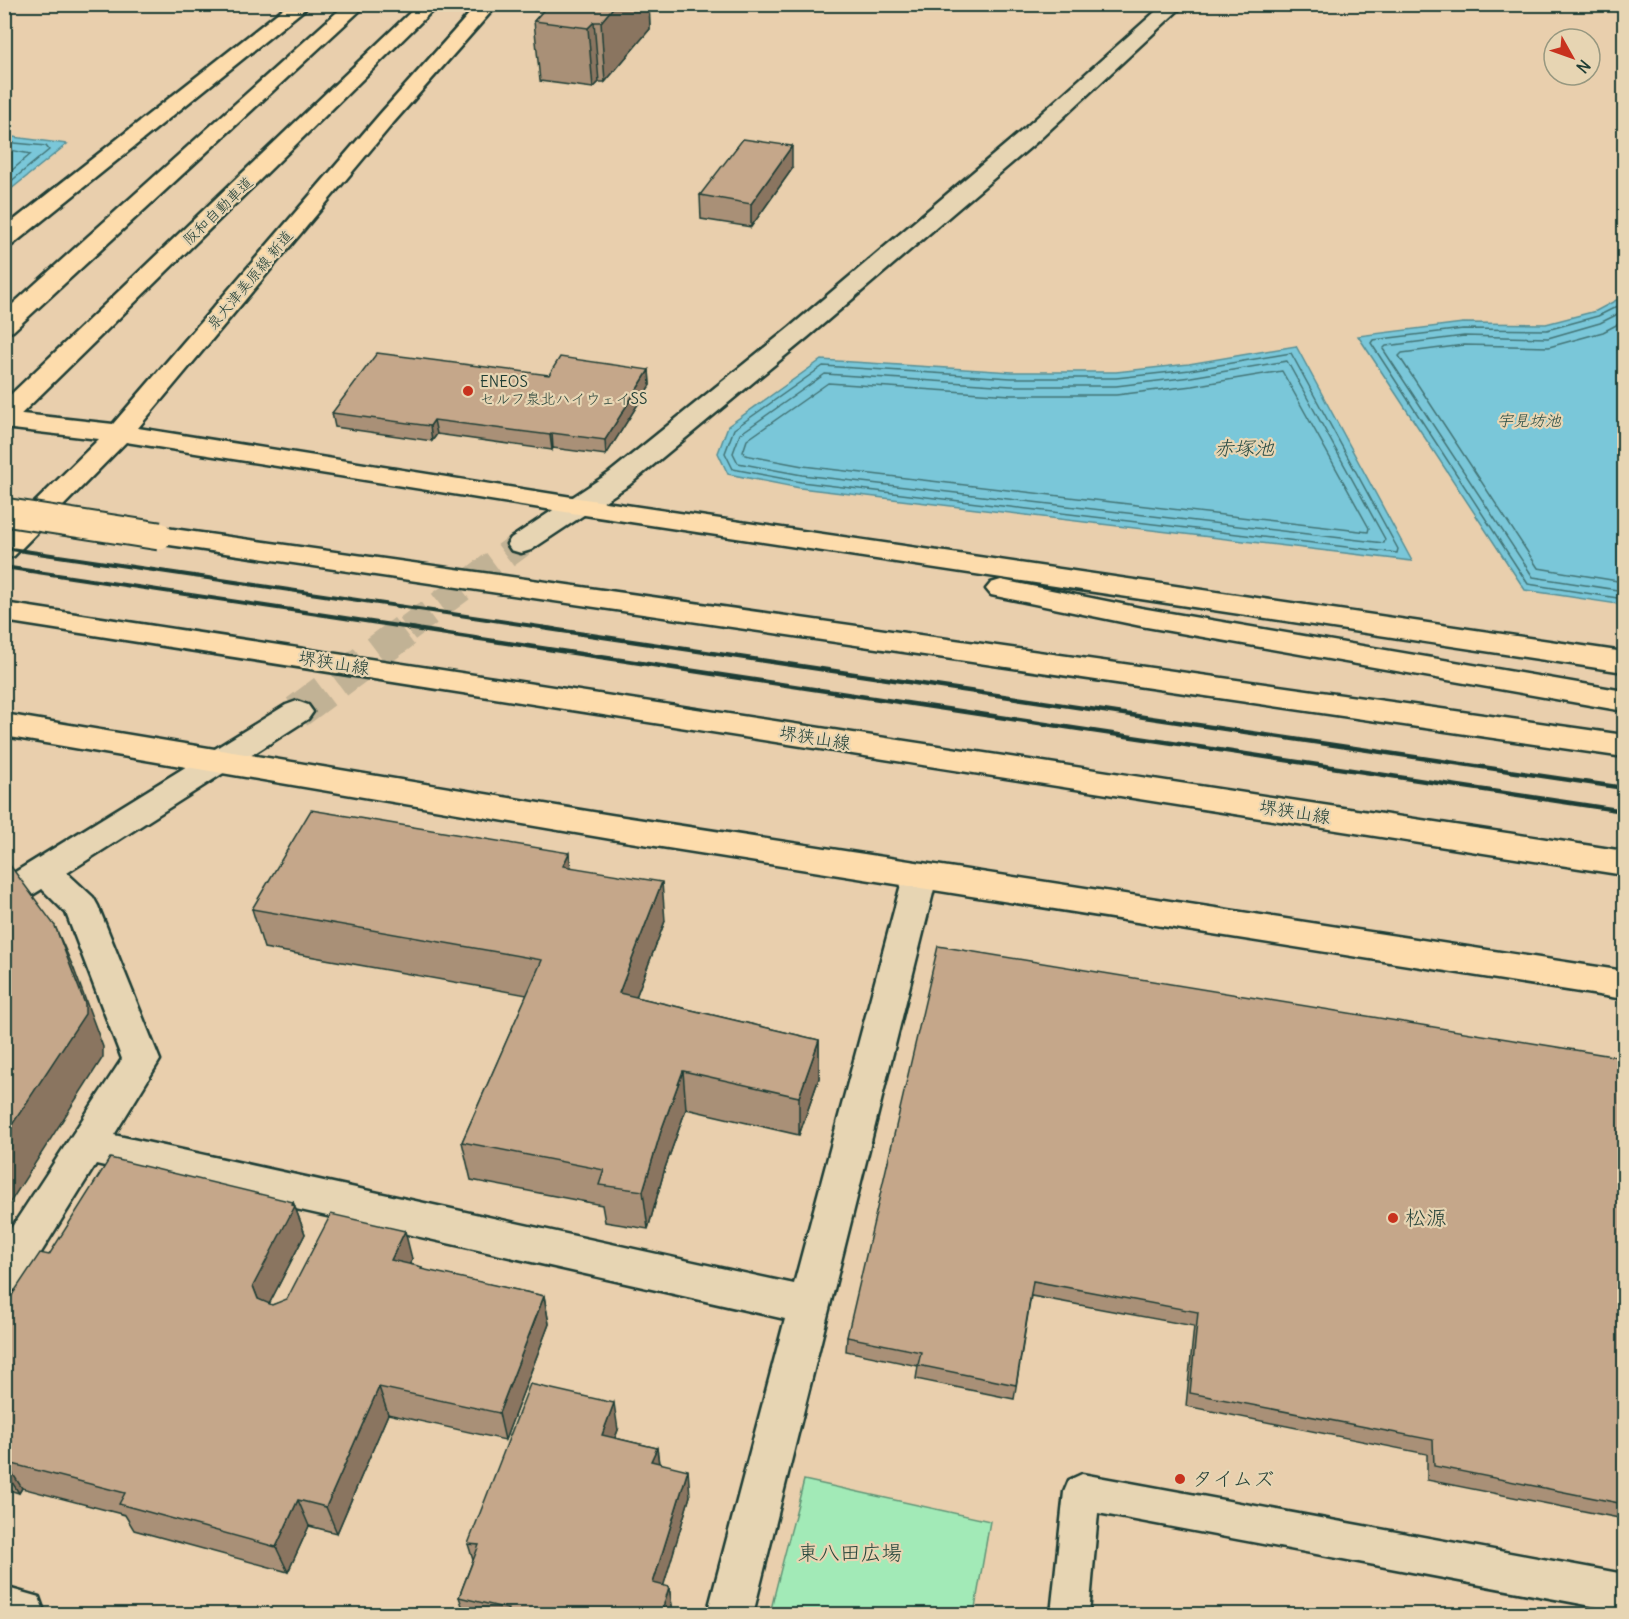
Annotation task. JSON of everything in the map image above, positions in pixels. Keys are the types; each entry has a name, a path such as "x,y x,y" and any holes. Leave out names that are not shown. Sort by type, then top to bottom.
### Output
{"main road":[{"path":"4,240 302,4"},
{"path":"4,326 358,4"},
{"name":"阪和自動車道","path":"4,418 430,4"},
{"name":"泉大津美原線 新道","path":"4,550 120,433 387,118 489,4"},
{"path":"4,418 120,433 578,506 1624,662"},
{"path":"578,506 1142,617 1624,701"},
{"path":"4,512 1624,746"},
{"name":"堺狭山線","path":"4,612 1624,863"},
{"path":"4,725 219,763 920,878 1624,985"}],"street":[{"path":"521,544 620,479 799,332 1032,134 1176,4"},
{"path":"4,896 297,712"},
{"path":"4,1275 141,1060 81,906 44,871"},
{"path":"730,1614 920,878"},
{"path":"88,1146 334,1217 811,1306"},
{"path":"4,1610 22,1614"}],"lane":[{"path":"1070,1614 1082,1492 1624,1593"}],"green space":[{"name":"東八田広場","path":"804,1480 990,1521 974,1614 770,1614"}],"water":[{"path":"5,136 67,144 5,194"},
{"name":"宇見坊池","path":"1624,296 1624,605 1525,590 1358,336 1463,323 1546,324 1596,311"},
{"name":"赤塚池","path":"1296,346 1412,561 800,488 728,474 718,453 728,426 821,360 1012,372 1116,372 1189,364"}],"building":[{"path":"549,4 616,4 601,22 594,22 588,28 534,21"},
{"path":"743,139 792,146 751,204 700,195"},
{"path":"377,353 549,375 560,357 649,370 605,440 434,420 430,426 332,413"},
{"path":"311,810 569,853 563,866 662,882 619,993 819,1040 799,1097 683,1071 661,1131 643,1191 599,1185 604,1170 462,1142 542,960 252,909"},
{"path":"9,864 55,926 85,1004 85,1014 4,1137 4,867"},
{"path":"938,946 1624,1058 1624,1504 1434,1466 1433,1440 1190,1393 1198,1312 1033,1281 1016,1385 918,1365 921,1352 847,1337"},
{"path":"110,1158 293,1202 292,1205 295,1206 253,1286 258,1299 272,1305 287,1299 331,1214 405,1231 391,1260 422,1267 421,1269 544,1296 499,1413 379,1387 326,1507 298,1500 276,1547 119,1504 125,1493 4,1463 4,1307 40,1253 49,1255"},
{"path":"530,1384 614,1403 602,1435 657,1448 651,1461 688,1470 653,1583 669,1587 661,1614 506,1614 508,1609 459,1597 479,1545 468,1544"}],"tunnel":[{"path":"407,629 521,544"},
{"path":"297,712 409,628"}],"railway":[{"path":"4,548 554,629"},
{"path":"4,567 418,629"},
{"path":"408,628 1624,811"},
{"path":"543,628 1624,788"}],"place":[{"name":"ENEOS セルフ泉北ハイウェイSS","path":"468,391"},
{"name":"松源","path":"1393,1218"},
{"name":"タイムズ","path":"1180,1479"}]}
